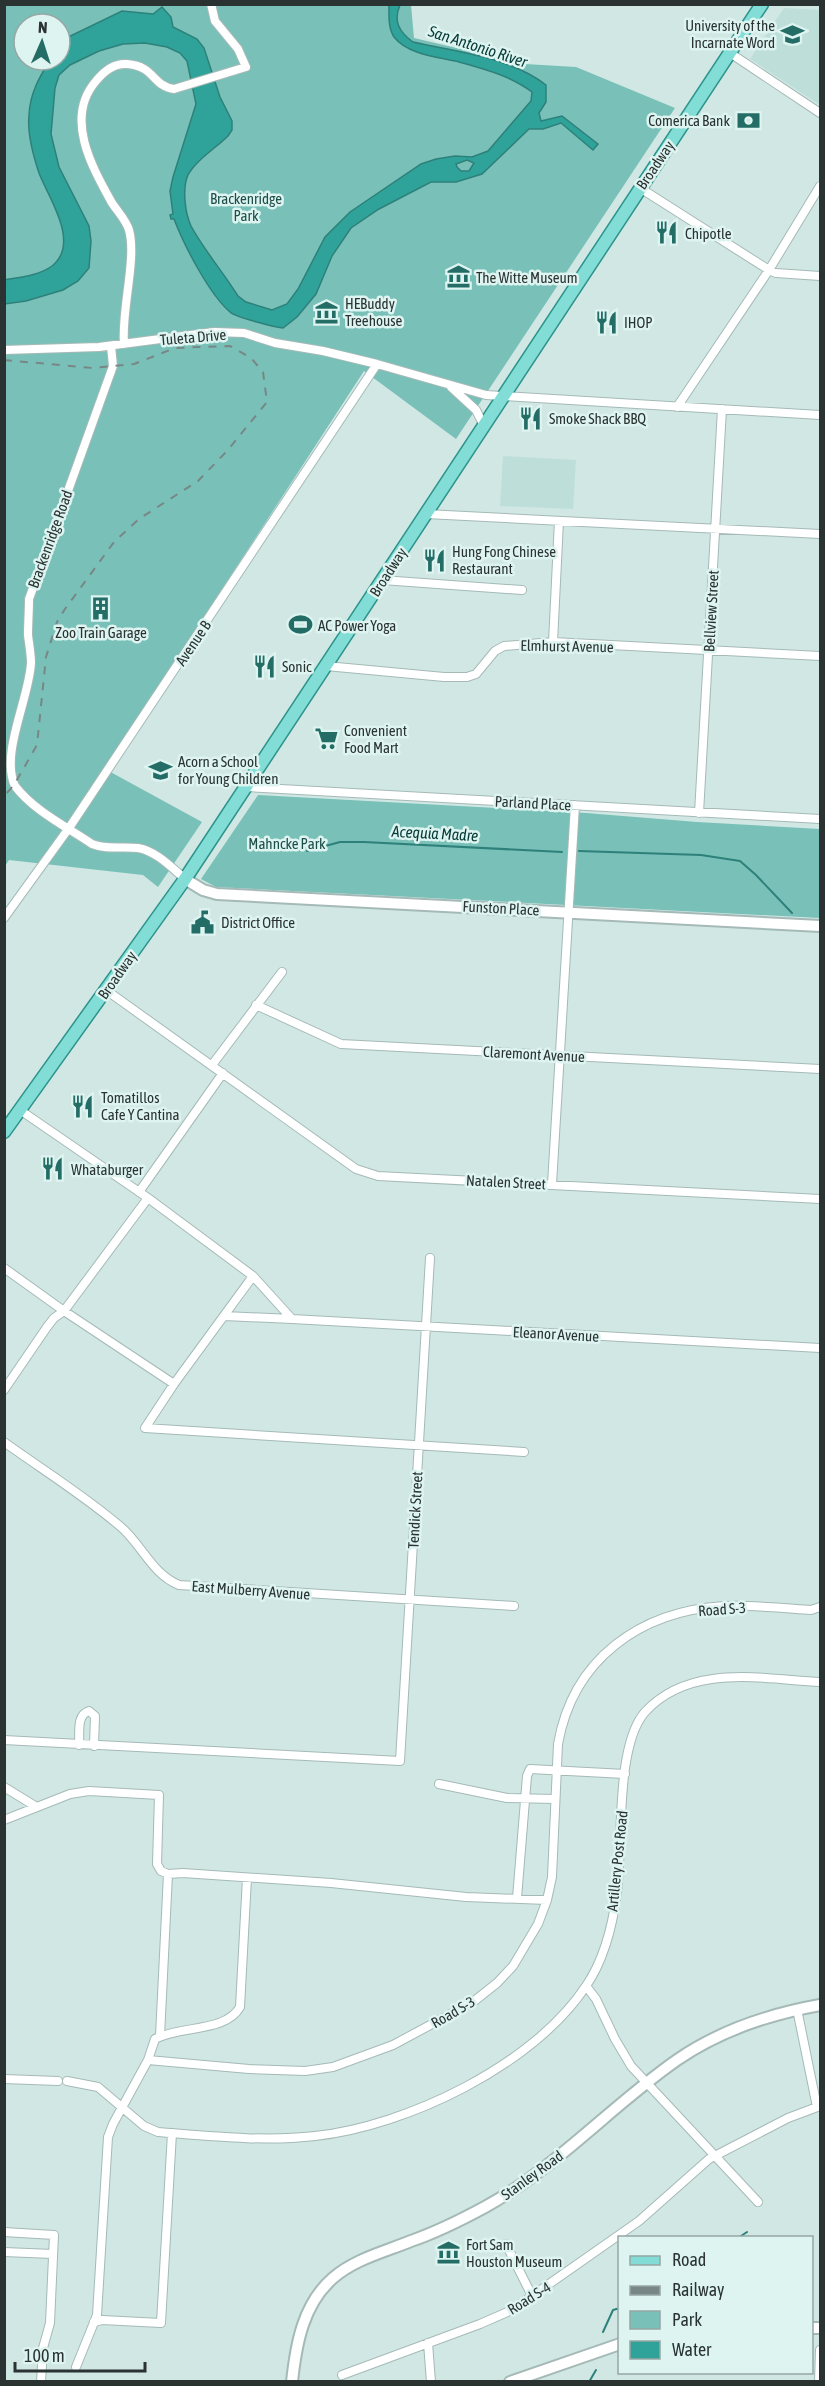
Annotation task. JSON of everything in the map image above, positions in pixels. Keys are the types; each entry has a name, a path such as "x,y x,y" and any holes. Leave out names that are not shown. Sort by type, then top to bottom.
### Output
{"main road":[{"name":"Broadway","path":"4,1132 185,879 762,4"}],"street":[{"path":"124,344 123,327 130,238 126,223 110,198 87,151 81,127 82,110 95,82 107,71 121,64 145,68 166,87 174,89 246,67 238,49 215,21 211,4"},
{"path":"730,53 820,113"},
{"path":"677,407 769,270 820,186"},
{"path":"640,188 769,270 776,273 820,276"},
{"name":"Tuleta Drive","path":"4,350 111,346 213,332 244,333 275,343 323,351 377,364 486,395 820,415"},
{"name":"Brackenridge Road","path":"111,346 113,366 29,599 28,637 31,662 26,690 8,750 8,767 14,785 39,809 92,844 101,848 140,848 153,853 185,879"},
{"name":"Avenue B","path":"4,918 69,828 377,364"},
{"name":"Tuleta Drive","path":"448,384 476,410 484,426"},
{"name":"Bellview Street","path":"699,813 722,409"},
{"path":"426,514 820,534"},
{"path":"553,642 559,521"},
{"path":"382,580 522,590"},
{"name":"Elmhurst Avenue","path":"326,666 467,677 476,674 495,651 504,646 553,642 708,652 820,656"},
{"name":"Parland Place","path":"246,787 820,819"},
{"path":"552,1184 575,805"},
{"name":"Funston Place","path":"185,879 203,890 217,894 820,926"},
{"path":"106,990 212,1065 282,972"},
{"name":"Claremont Avenue","path":"256,1005 341,1044 820,1069"},
{"name":"Natalen Street","path":"212,1065 356,1169 388,1177 820,1199"},
{"path":"140,1192 224,1073"},
{"path":"20,1110 140,1192 253,1276 292,1319"},
{"path":"4,1390 54,1318 64,1311 148,1198"},
{"name":"Tendick Street","path":"94,1746 400,1761 430,1258"},
{"path":"4,1268 174,1384"},
{"path":"253,1276 174,1384 146,1428 524,1452"},
{"name":"Eleanor Avenue","path":"225,1316 820,1348"},
{"name":"East Mulberry Avenue","path":"4,1442 122,1528 147,1561 179,1585 514,1606"},
{"name":"Road S-3","path":"148,2060 249,2069 305,2071 333,2067 379,2052 473,2002 497,1983 513,1966 538,1923 547,1899 552,1876 558,1744 562,1723 574,1695 595,1663 609,1649 632,1633 688,1611 724,1606 811,1610 820,1607"},
{"name":"Artillery Post Road","path":"4,2079 62,2081 98,2087 144,2126 158,2132 172,2133 303,2137 356,2129 392,2119 436,2101 493,2071 514,2057 548,2030 586,1986 605,1944 617,1893 628,1744 638,1722 657,1701 697,1681 720,1677 820,1682"},
{"path":"4,1740 94,1746 95,1716 89,1711 80,1717 80,1745"},
{"path":"517,1898 526,1776 530,1769 625,1774"},
{"path":"439,1784 507,1798 555,1799"},
{"path":"4,1787 35,1806"},
{"path":"4,1820 35,1806 70,1794 88,1791 159,1795 157,1863 161,1870 168,1874 183,1872 331,1883 466,1897 547,1899"},
{"path":"160,2036 168,1874"},
{"path":"76,2367 97,2315 107,2146 113,2124 148,2060 155,2039 172,2032 223,2023 235,2017 240,2007 247,1878"},
{"path":"586,1986 596,1999 626,2059 758,2202"},
{"name":"Stanley Road","path":"292,2382 295,2351 301,2328 311,2307 333,2278 357,2262 442,2229 519,2187 678,2060 714,2039 738,2027 797,2009 820,2005"},
{"path":"797,2009 819,2107"},
{"name":"Road S-4","path":"618,2236 716,2155 788,2118 819,2107"},
{"path":"94,2322 102,2320 161,2323 172,2133"},
{"path":"4,2232 54,2235 50,2323 43,2348 41,2382"},
{"name":"Road S-4","path":"342,2375 480,2325 533,2298 618,2236"},
{"path":"506,2244 533,2298"},
{"path":"4,2252 53,2254"},
{"path":"428,2343 431,2382"},
{"path":"510,2382 618,2345"},
{"path":"819,2382 820,2350"}],"shaded area":[{"name":"University of the Incarnate Word","path":"784,8 820,10 820,105 750,59"},
{"path":"503,456 576,460 573,509 500,506"}],"green space":[{"name":"Brackenridge Park","path":"5,5 411,5 414,38 525,64 576,67 675,108 456,439 364,371 105,769 202,822 158,887 143,875 9,860 5,866"},
{"name":"Mahncke Park","path":"258,795 586,813 820,829 820,918 216,887 201,879"}],"water":[{"path":"389,5 400,5 397,21 404,34 413,42 500,62 532,76 546,85 546,102 539,113 541,121 562,116 598,144 593,150 561,123 543,129 529,129 482,174 456,182 431,182 379,209 351,228 332,256 316,294 297,317 283,328 233,314 222,304 206,282 170,215 173,214 170,191 173,177 196,104 187,61 180,53 167,47 145,43 123,44 99,51 72,64 72,35 122,11 153,14 162,7 171,17 173,27 197,39 204,48 220,97 232,121 232,130 196,164 188,175 185,193 187,214 196,235 238,296 246,302 272,310 287,304 298,289 325,237 350,212 421,164 455,156 472,157 488,151 531,101 532,92 506,77 407,48 394,37 389,21","holes":["467,160 474,163 469,171 461,171 456,164"]},
{"path":"43,72 62,72 55,88 51,134 59,167 89,226 91,241 89,268 78,281 63,290 26,301 5,304 4,280 29,276 47,269 60,256 63,245 60,220 39,173 30,137 31,100"}],"waterway":[{"name":"Acequia Madre","path":"307,851 340,842 364,842 562,852"},
{"name":"Acequia Madre","path":"579,851 701,855 740,861 792,913"},
{"path":"741,2236 747,2232"},
{"path":"603,2332 613,2310 618,2309"},
{"path":"589,2382 596,2370"}],"railway":[{"path":"4,360 93,368 134,364 175,348 230,346 251,358 263,372 267,402 227,451 198,481 139,519 114,542 65,609 57,622 46,657 37,745 14,785 4,796"}],"place":[{"name":"University of the Incarnate Word","path":"793,34"},
{"name":"Comerica Bank","path":"748,120"},
{"name":"Chipotle","path":"667,233"},
{"name":"The Witte Museum","path":"458,277"},
{"name":"HEBuddy Treehouse","path":"327,312"},
{"name":"IHOP","path":"606,322"},
{"name":"Smoke Shack BBQ","path":"531,418"},
{"name":"Hung Fong Chinese Restaurant","path":"434,560"},
{"name":"Zoo Train Garage","path":"101,608"},
{"name":"AC Power Yoga","path":"300,625"},
{"name":"Sonic","path":"264,666"},
{"name":"Convenient Food Mart","path":"326,739"},
{"name":"Acorn a School for Young Children","path":"160,770"},
{"name":"District Office","path":"203,922"},
{"name":"Tomatillos Cafe Y Cantina","path":"83,1106"},
{"name":"Whataburger","path":"53,1169"},
{"name":"Fort Sam Houston Museum","path":"448,2253"}],"water label":[{"name":"San Antonio River","path":"478,46"}]}
